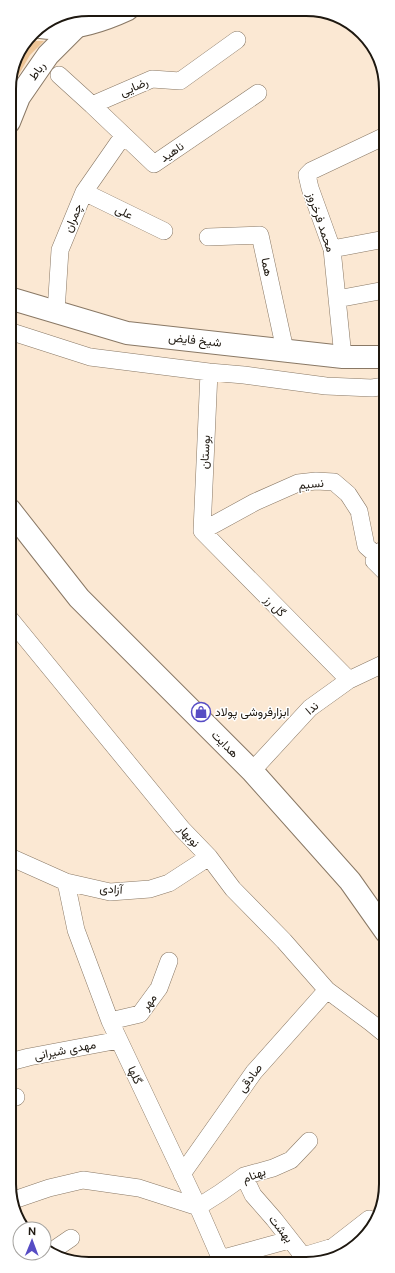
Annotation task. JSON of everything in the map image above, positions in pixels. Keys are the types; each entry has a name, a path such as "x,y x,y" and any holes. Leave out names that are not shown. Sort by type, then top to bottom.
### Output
{"main road":[{"path":"47,29 76,27 113,16"},
{"name":"رباط","path":"16,104 19,97 48,55 76,27"},
{"name":"شیخ فایض","path":"16,300 127,333 343,357 379,357"},
{"name":"هدایت","path":"16,518 79,598 252,771 350,881 379,922"}],"street":[{"name":"رضایی","path":"92,105 152,79 180,81 237,40"},
{"name":"ناهید","path":"59,75 154,164 258,93"},
{"name":"چمران","path":"56,312 60,250 84,192 123,136"},
{"name":"محمد فرخروز","path":"343,357 332,249 310,188 307,175 310,171 379,139"},
{"name":"علی","path":"84,192 164,231"},
{"name":"هما","path":"208,237 260,235 284,350"},
{"path":"332,249 379,240"},
{"path":"337,299 379,291"},
{"path":"16,333 90,357 326,386 379,387"},
{"name":"بوستان","path":"202,531 209,372"},
{"name":"نسیم","path":"202,531 255,502 298,483 316,481 334,482 348,494 359,511 366,546 379,552"},
{"name":"گل رز","path":"202,531 349,680"},
{"path":"379,554 374,561 379,566"},
{"name":"نوبهار","path":"16,625 182,829 209,857 233,889 284,940 327,990 379,1029"},
{"name":"ندا","path":"252,771 310,708 349,680 379,666"},
{"name":"آزادی","path":"16,860 66,882 110,892 150,889 169,883 209,857"},
{"name":"گلها","path":"66,882 76,930 110,1021 198,1207 219,1257"},
{"name":"مهر","path":"110,1021 140,1014 159,988 169,961"},
{"name":"صادقی","path":"182,1174 254,1072 327,990"},
{"name":"مهدی شیرانی","path":"16,1060 119,1040"},
{"name":"بهنام","path":"198,1207 220,1194 244,1176 273,1168 291,1160 309,1141"},
{"name":"بهشت","path":"244,1176 252,1195 274,1219 303,1256 333,1247 369,1219"},
{"path":"17,1199 49,1188 83,1180 139,1188 198,1207"},
{"path":"55,1249 71,1238"},
{"path":"234,1257 289,1240"}],"shaded area":[{"path":"34,41 44,41 30,55 16,81 23,56 28,48"}],"place":[{"name":"ابزارفروشی پولاد","path":"201,712"}]}
